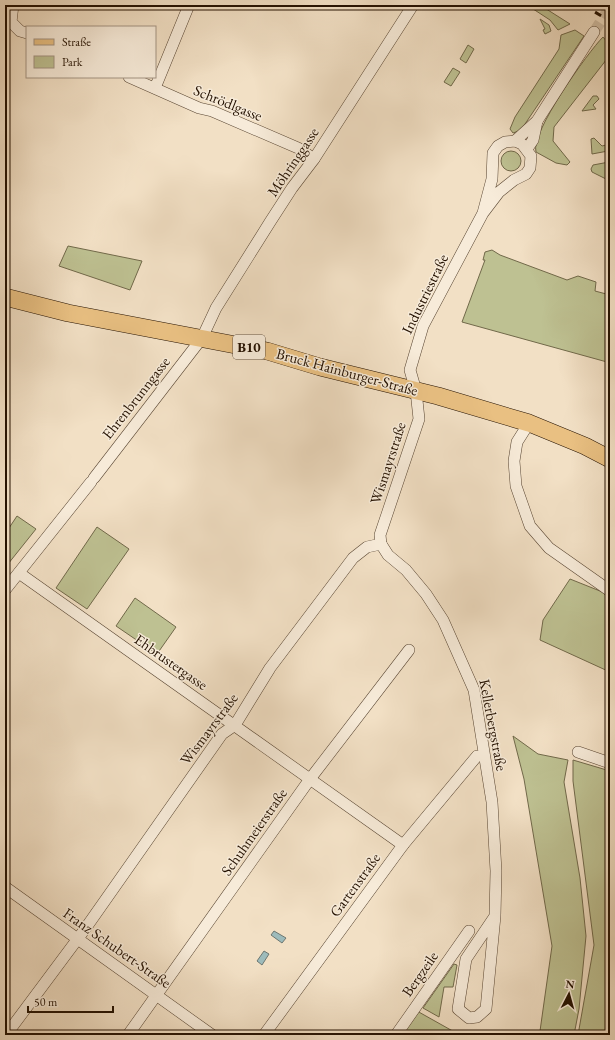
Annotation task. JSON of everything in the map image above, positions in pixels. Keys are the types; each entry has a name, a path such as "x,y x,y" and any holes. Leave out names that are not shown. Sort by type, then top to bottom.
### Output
{"main road":[{"name":"Bruck Hainburger-Straße","path":"5,297 68,313 267,351 320,367 416,391 529,423 585,446 610,459"}],"street":[{"path":"13,5 8,26 26,33"},
{"path":"155,88 189,5"},
{"name":"Möhringgasse","path":"202,338 216,308 292,188 314,159 413,5"},
{"name":"Industriestraße","path":"483,213 492,179 493,153 498,146 505,142 515,141 537,121 594,32"},
{"name":"Schrödlgasse","path":"131,78 298,148 314,159"},
{"name":"Industriestraße","path":"416,391 410,370 423,326 483,213 499,192 514,180 526,174 530,168 531,156 527,149 533,140 537,121"},
{"path":"515,141 522,144 527,149"},
{"path":"492,166 501,177 514,180"},
{"name":"Ehrenbrunngasse","path":"5,590 93,480 202,338"},
{"name":"Wismayrstraße","path":"6,1035 78,939 222,734 235,725 270,668 353,558 367,547 381,544 380,535 419,418 416,391"},
{"path":"529,423 517,442 514,461 516,486 530,526 549,548 610,591"},
{"name":"Kellerbergstraße","path":"381,544 388,556 406,570 426,594 443,620 474,690 492,802 496,871 495,916 486,1008 477,1017 469,1018 458,1008 466,959 495,916"},
{"name":"Ehbrustergasse","path":"19,573 403,845"},
{"name":"Schuhmeierstraße","path":"128,1035 310,779 409,650"},
{"path":"578,752 610,762"},
{"name":"Gartenstraße","path":"264,1035 403,845 476,756"},
{"name":"Franz Schubert-Straße","path":"5,887 157,994 212,1035"},
{"name":"Bergzeile","path":"396,1035 469,931"}],"green space":[{"path":"527,5 540,5 570,24 558,30 550,20"},
{"path":"540,19 549,25 551,31 545,34 543,30 545,29"},
{"path":"575,30 584,36 521,130 513,133 510,129 515,117 559,49 561,35"},
{"path":"603,37 608,43 610,55 554,127 553,141 570,162 567,165 556,163 536,152 537,142 542,128 574,75"},
{"path":"468,45 474,49 466,63 460,59"},
{"path":"453,68 460,72 451,86 444,82"},
{"path":"593,96 597,96 599,99 593,105 596,109 582,111"},
{"path":"594,138 602,146 610,144 608,151 592,154 591,139"},
{"path":"507,151 515,151 521,157 521,165 515,171 507,171 501,165 501,157"},
{"path":"609,162 610,181 592,172 591,169 593,165"},
{"path":"68,246 142,261 130,290 59,266"},
{"path":"492,250 500,255 567,280 578,276 596,282 595,291 610,295 610,353 607,362 462,322 485,260 483,260 485,252"},
{"path":"17,516 36,529 8,564 5,562 5,534"},
{"path":"97,527 129,549 87,609 56,588"},
{"path":"570,579 610,595 610,672 540,640 543,620"},
{"path":"135,598 176,627 157,654 116,626"},
{"path":"513,736 538,754 568,760 564,782 580,878 586,936 579,1009 574,1035 535,1035 540,1031 552,946 524,779"},
{"path":"573,760 610,771 610,1035 578,1035 594,945 573,781"},
{"path":"454,964 457,965 453,987 444,987 439,1017 423,1008"},
{"path":"417,1011 458,1034 464,1035 400,1035"}],"water":[{"path":"274,931 286,938 282,943 271,935"},
{"path":"264,951 269,954 262,965 257,961"}],"tunnel":[{"path":"594,32 610,7"}],"railway":[{"path":"583,5 610,21"}]}
